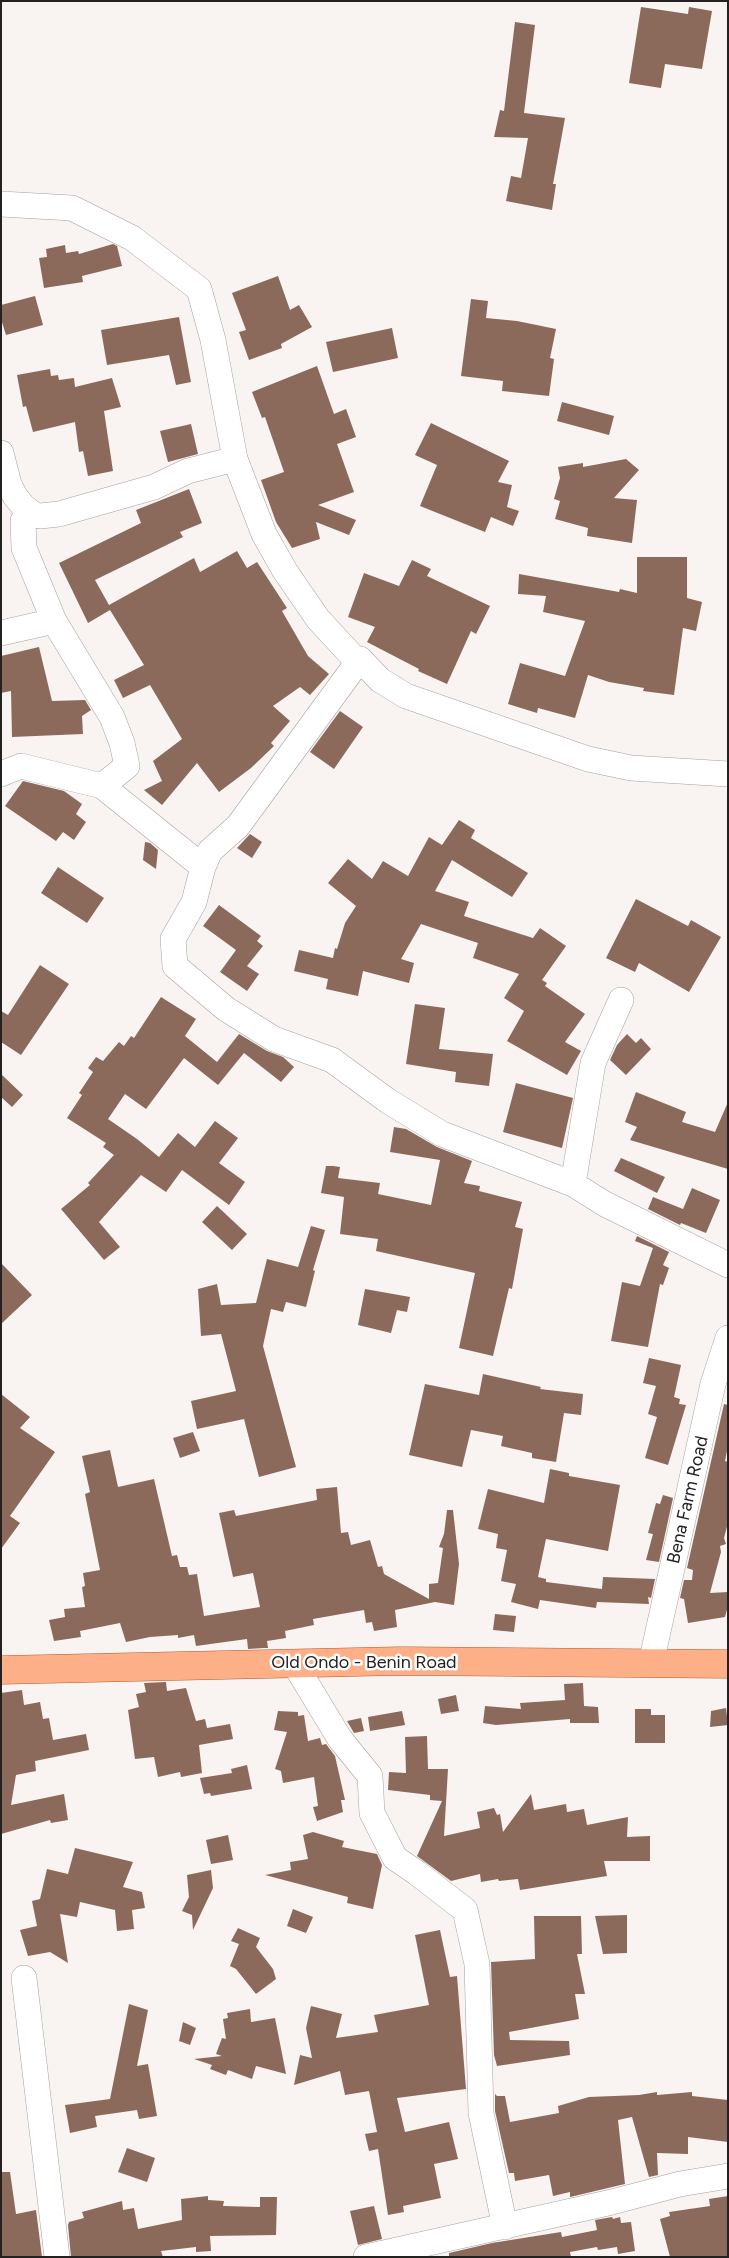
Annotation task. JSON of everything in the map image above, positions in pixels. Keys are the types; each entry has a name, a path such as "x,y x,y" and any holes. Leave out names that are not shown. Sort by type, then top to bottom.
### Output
{"main road":[{"name":"Old Ondo - Benin Road","path":"1,1670 401,1661 728,1664"}],"street":[{"path":"1,204 72,208 132,238 199,290 213,340 235,459 264,534 285,572 318,619 354,658 360,659 380,680 406,696 588,759 631,768 728,774"},
{"path":"1,453 9,484 15,496 34,515"},
{"path":"102,786 127,766 122,743 112,717 54,621 24,548 23,521 34,515 60,514 154,487 188,471 235,459"},
{"path":"1,633 54,621"},
{"path":"360,659 238,826 210,851 203,867 194,902 173,939 175,966 226,1009 274,1039 332,1060 388,1101 442,1134 573,1184 605,1204 728,1265"},
{"path":"1,774 21,766 102,786 203,867"},
{"path":"573,1184 593,1063 621,1000"},
{"name":"Bena Farm Road","path":"651,1663 713,1384 728,1338"},
{"path":"294,1663 340,1739 370,1776 372,1813 394,1858 465,1910 477,1964 481,2113 505,2227"},
{"path":"24,1978 57,2257"},
{"path":"366,2257 412,2252 680,2184 728,2176"}],"building":[{"path":"641,7 688,14 689,7 712,11 702,69 665,64 661,88 629,83"},
{"path":"515,22 535,25 524,113 565,118 553,184 556,184 552,210 506,201 511,176 521,178 528,138 494,137 500,110 504,111"},
{"path":"113,244 117,246 122,266 82,276 83,282 44,288 39,258 47,257 46,249 65,245 66,253 78,251 79,254"},
{"path":"278,276 290,310 299,305 312,327 281,344 282,348 249,360 239,332 246,330 232,293"},
{"path":"35,296 43,325 6,335 1,319 1,305"},
{"path":"471,299 488,301 486,318 517,321 556,329 550,358 554,359 549,396 502,391 503,381 461,376"},
{"path":"179,317 191,382 176,385 169,355 107,365 101,330"},
{"path":"392,328 398,358 333,372 326,342"},
{"path":"317,366 334,414 346,409 356,437 337,444 354,492 318,505 356,520 349,535 316,522 320,539 292,548 276,522 261,480 284,472 265,417 262,418 252,392"},
{"path":"50,369 51,376 58,375 59,380 74,378 75,387 112,378 121,407 104,411 113,471 88,476 83,451 79,452 75,422 33,432 26,406 23,407 17,375"},
{"path":"562,402 614,416 609,435 557,421"},
{"path":"431,423 509,461 498,482 512,485 507,507 519,511 513,526 491,517 485,532 420,506 437,465 415,455"},
{"path":"191,424 198,454 168,462 160,431"},
{"path":"626,459 639,470 614,498 637,500 632,543 587,536 588,528 555,519 560,501 554,499 560,478 558,467 583,463 583,467"},
{"path":"189,489 202,523 180,532 183,537 95,580 109,605 194,558 200,572 237,551 247,568 257,562 287,608 282,611 308,656 329,674 310,695 300,687 273,706 290,721 271,743 274,746 251,768 219,792 197,763 162,805 144,790 162,781 153,761 182,739 150,685 123,698 114,680 144,665 110,610 88,623 59,563 141,523 136,510"},
{"path":"637,557 687,557 687,598 702,602 696,631 683,628 674,695 643,691 644,688 609,682 588,675 575,718 538,708 537,713 508,704 520,663 565,676 585,621 543,612 546,596 518,594 519,574 619,592 620,589 637,593"},
{"path":"412,560 431,569 427,576 490,606 476,634 471,631 447,684 418,671 419,669 367,642 375,627 348,617 364,573 399,586"},
{"path":"39,647 52,701 85,700 91,710 82,716 83,734 12,737 11,691 1,693 1,656"},
{"path":"340,711 363,727 334,769 310,752"},
{"path":"23,781 64,791 82,804 76,814 86,822 74,840 63,832 56,841 5,806"},
{"path":"459,820 475,830 471,838 528,873 512,897 452,860 435,891 469,902 464,916 533,938 540,928 566,946 542,980 547,983 545,986 585,1014 565,1042 581,1051 567,1075 507,1041 524,1011 504,998 519,974 473,958 478,943 421,924 401,959 414,963 409,983 363,971 358,996 326,989 328,979 294,971 299,950 333,958 345,923 356,906 328,883 348,859 372,879 383,861 408,876 429,837 442,845"},
{"path":"250,834 262,842 252,858 237,848"},
{"path":"145,842 150,843 158,850 156,869 143,860"},
{"path":"58,867 104,898 87,923 41,893"},
{"path":"636,899 688,926 691,920 721,937 689,992 639,963 635,972 606,958"},
{"path":"219,905 261,936 257,941 263,946 247,966 259,974 247,991 220,972 236,950 203,926"},
{"path":"40,965 69,984 21,1055 1,1042 1,1011 8,1015"},
{"path":"161,997 196,1019 185,1036 217,1062 239,1034 267,1051 283,1057 294,1067 281,1082 244,1053 218,1085 184,1058 146,1109 125,1094 108,1119 159,1157 178,1133 195,1147 215,1121 238,1138 219,1163 245,1182 229,1205 182,1170 166,1192 141,1175 99,1222 120,1247 104,1260 61,1209 90,1185 88,1183 114,1155 103,1147 106,1143 67,1118 82,1095 79,1093 93,1072 88,1068 96,1057 103,1061 119,1042 124,1046 131,1036 134,1038"},
{"path":"415,1004 445,1008 439,1049 493,1054 489,1086 455,1082 456,1072 406,1064"},
{"path":"627,1034 636,1043 641,1038 651,1049 626,1075 610,1060 617,1045"},
{"path":"1,1074 23,1095 12,1107 1,1097"},
{"path":"516,1083 573,1098 562,1148 503,1132"},
{"path":"636,1092 686,1112 682,1122 715,1132 728,1102 728,1169 630,1140 637,1127 625,1122"},
{"path":"394,1127 406,1129 437,1147 472,1161 464,1183 480,1186 479,1191 522,1202 515,1227 523,1229 512,1289 509,1288 493,1356 459,1348 475,1273 376,1251 378,1239 340,1234 344,1197 321,1193 326,1166 333,1166 340,1167 338,1178 380,1183 378,1194 431,1205 440,1160 390,1152"},
{"path":"621,1158 665,1177 657,1193 614,1171"},
{"path":"692,1188 720,1200 706,1233 681,1223 680,1225 648,1209 653,1197 683,1209"},
{"path":"217,1206 247,1234 232,1250 202,1222"},
{"path":"311,1226 325,1230 313,1270 315,1271 306,1307 286,1302 283,1312 271,1309 263,1346 296,1467 259,1477 244,1419 197,1429 191,1401 236,1391 221,1334 201,1336 198,1289 217,1284 221,1305 256,1303 267,1259 298,1267"},
{"path":"637,1236 669,1252 663,1265 669,1268 663,1285 660,1284 648,1347 611,1341 622,1282 640,1286 653,1248 635,1241"},
{"path":"1,1263 32,1295 1,1324"},
{"path":"365,1289 410,1297 407,1312 397,1310 391,1333 358,1325"},
{"path":"649,1358 681,1365 674,1397 680,1399 679,1404 686,1405 668,1465 645,1458 657,1417 648,1414 656,1386 643,1383"},
{"path":"483,1374 541,1387 540,1389 583,1394 581,1415 564,1413 556,1462 532,1458 532,1453 501,1446 503,1436 471,1430 462,1467 409,1455 425,1384 479,1395"},
{"path":"1,1394 30,1417 20,1428 55,1452 10,1516 20,1523 1,1549"},
{"path":"724,1404 728,1405 728,1446 725,1461 728,1462 728,1523 724,1538 726,1544 720,1546 721,1552 710,1593 728,1592 728,1606 725,1617 688,1623 684,1599 680,1598 684,1580 692,1580 693,1570 687,1568"},
{"path":"193,1432 200,1451 180,1458 173,1438"},
{"path":"110,1450 118,1487 154,1479 172,1556 177,1555 180,1567 187,1567 189,1575 197,1574 204,1616 260,1607 253,1573 233,1577 219,1513 234,1510 236,1516 317,1500 316,1489 337,1487 341,1533 348,1532 351,1545 370,1540 378,1567 382,1566 384,1574 429,1599 429,1584 438,1583 443,1548 439,1547 444,1534 447,1510 453,1510 459,1564 454,1605 435,1602 395,1610 397,1627 374,1631 372,1622 366,1623 364,1610 313,1619 314,1625 285,1631 286,1638 267,1641 268,1648 248,1649 247,1639 196,1646 194,1635 178,1638 178,1635 150,1637 126,1642 120,1623 80,1631 81,1637 54,1641 49,1620 65,1617 64,1609 85,1607 82,1587 85,1586 83,1573 100,1570 85,1494 90,1492 82,1456"},
{"path":"550,1469 569,1473 569,1476 620,1485 608,1551 546,1539 538,1577 546,1579 546,1582 602,1589 603,1577 655,1579 651,1598 648,1597 649,1604 597,1602 596,1608 540,1600 538,1609 511,1602 516,1584 501,1581 507,1550 496,1548 498,1534 478,1529 488,1489 544,1503"},
{"path":"663,1495 673,1498 659,1562 646,1560 653,1534 648,1533 656,1503 660,1504"},
{"path":"495,1614 516,1616 514,1632 493,1630"},
{"path":"166,1682 167,1691 186,1688 196,1721 205,1719 207,1728 230,1724 233,1739 199,1745 202,1773 181,1777 180,1772 158,1777 154,1757 135,1759 128,1710 139,1707 136,1694 146,1692 144,1683"},
{"path":"583,1683 584,1706 598,1707 599,1723 570,1723 570,1719 496,1725 483,1723 485,1706 521,1709 520,1703 565,1700 564,1684"},
{"path":"22,1690 24,1705 40,1702 43,1719 49,1718 53,1740 86,1734 89,1750 35,1761 36,1771 16,1775 11,1805 64,1794 68,1820 51,1823 50,1820 1,1834 1,1693"},
{"path":"456,1695 459,1711 441,1714 438,1699"},
{"path":"726,1708 728,1725 710,1727 711,1711"},
{"path":"635,1709 651,1709 651,1715 665,1715 665,1743 635,1743"},
{"path":"278,1711 298,1712 298,1716 304,1715 308,1741 320,1738 322,1745 326,1744 335,1756 345,1800 341,1800 343,1812 317,1821 313,1807 318,1806 314,1777 283,1783 281,1771 275,1769 287,1732 274,1730"},
{"path":"402,1711 405,1725 370,1731 368,1717"},
{"path":"361,1718 364,1731 354,1733 347,1721"},
{"path":"427,1736 428,1769 448,1769 444,1836 480,1828 477,1812 494,1808 497,1815 500,1814 503,1832 531,1794 534,1810 566,1804 567,1812 584,1809 587,1825 628,1817 627,1837 650,1836 650,1861 604,1861 607,1876 520,1890 518,1879 499,1881 498,1879 481,1882 480,1874 451,1881 417,1856 442,1801 430,1800 430,1795 388,1790 389,1772 406,1773 405,1737"},
{"path":"247,1765 252,1789 211,1796 210,1793 204,1794 200,1778 232,1773 231,1769"},
{"path":"313,1832 344,1841 342,1847 377,1854 382,1865 373,1909 347,1903 348,1897 265,1875 291,1870 290,1862 308,1859 303,1835"},
{"path":"228,1835 233,1860 211,1864 206,1840"},
{"path":"75,1848 133,1862 123,1887 142,1892 145,1908 132,1910 134,1929 117,1931 115,1910 80,1902 77,1917 60,1914 68,1963 50,1952 28,1956 20,1930 37,1926 32,1901 40,1899 47,1869 68,1874"},
{"path":"211,1870 213,1888 193,1930 192,1915 182,1911 189,1897 187,1875"},
{"path":"293,1909 313,1917 306,1933 287,1926"},
{"path":"627,1915 627,1953 603,1954 595,1916"},
{"path":"534,1916 581,1916 582,1954 577,1954 585,1994 575,1994 579,2019 509,2032 510,2040 569,2041 570,2055 497,2066 494,2055 491,1962 535,1959"},
{"path":"238,1928 260,1938 256,1947 273,1969 276,1979 256,1994 236,1969 230,1966 239,1944 231,1941"},
{"path":"440,1930 450,1977 457,1976 466,2089 397,2098 405,2132 449,2122 458,2159 434,2164 441,2198 403,2206 404,2212 388,2215 378,2149 369,2151 365,2134 377,2132 369,2091 345,2095 340,2071 294,2085 300,2055 312,2058 306,2028 311,2006 342,2014 336,2038 378,2032 374,2015 429,2005 415,1935"},
{"path":"129,2004 148,2010 137,2066 148,2064 157,2116 139,2119 137,2110 95,2116 97,2127 70,2133 65,2105 110,2099"},
{"path":"250,2009 251,2022 275,2018 286,2074 256,2066 252,2079 228,2070 226,2075 210,2069 212,2065 194,2059 222,2056 216,2054 222,2038 226,2039 223,2019 228,2018 227,2013"},
{"path":"183,2022 196,2028 190,2045 179,2041"},
{"path":"657,2092 657,2095 692,2092 692,2096 728,2100 728,2142 688,2137 688,2154 657,2153 658,2175 649,2177 632,2117 618,2120 625,2184 570,2197 570,2192 553,2196 549,2175 515,2181 514,2173 509,2173 495,2111 495,2094 497,2096 505,2096 510,2122 559,2113 558,2106 589,2097 639,2095"},
{"path":"127,2148 155,2158 147,2182 118,2172"},
{"path":"1,2172 10,2172 16,2214 36,2210 42,2257 1,2257"},
{"path":"208,2196 208,2200 224,2201 223,2206 260,2207 260,2197 277,2197 276,2235 210,2236 211,2251 196,2252 196,2247 161,2251 163,2257 71,2257 68,2225 69,2222 84,2218 82,2212 122,2201 123,2210 134,2208 138,2229 182,2220 181,2199"},
{"path":"728,2196 728,2257 670,2257 660,2219 670,2216 669,2212 710,2206 709,2199"},
{"path":"374,2206 382,2239 358,2245 350,2211"},
{"path":"612,2217 613,2219 620,2217 621,2223 631,2222 635,2251 618,2254 617,2247 598,2250 597,2247 570,2252 571,2257 449,2257 449,2253 492,2243 561,2232 562,2237 597,2230 595,2220"}]}
